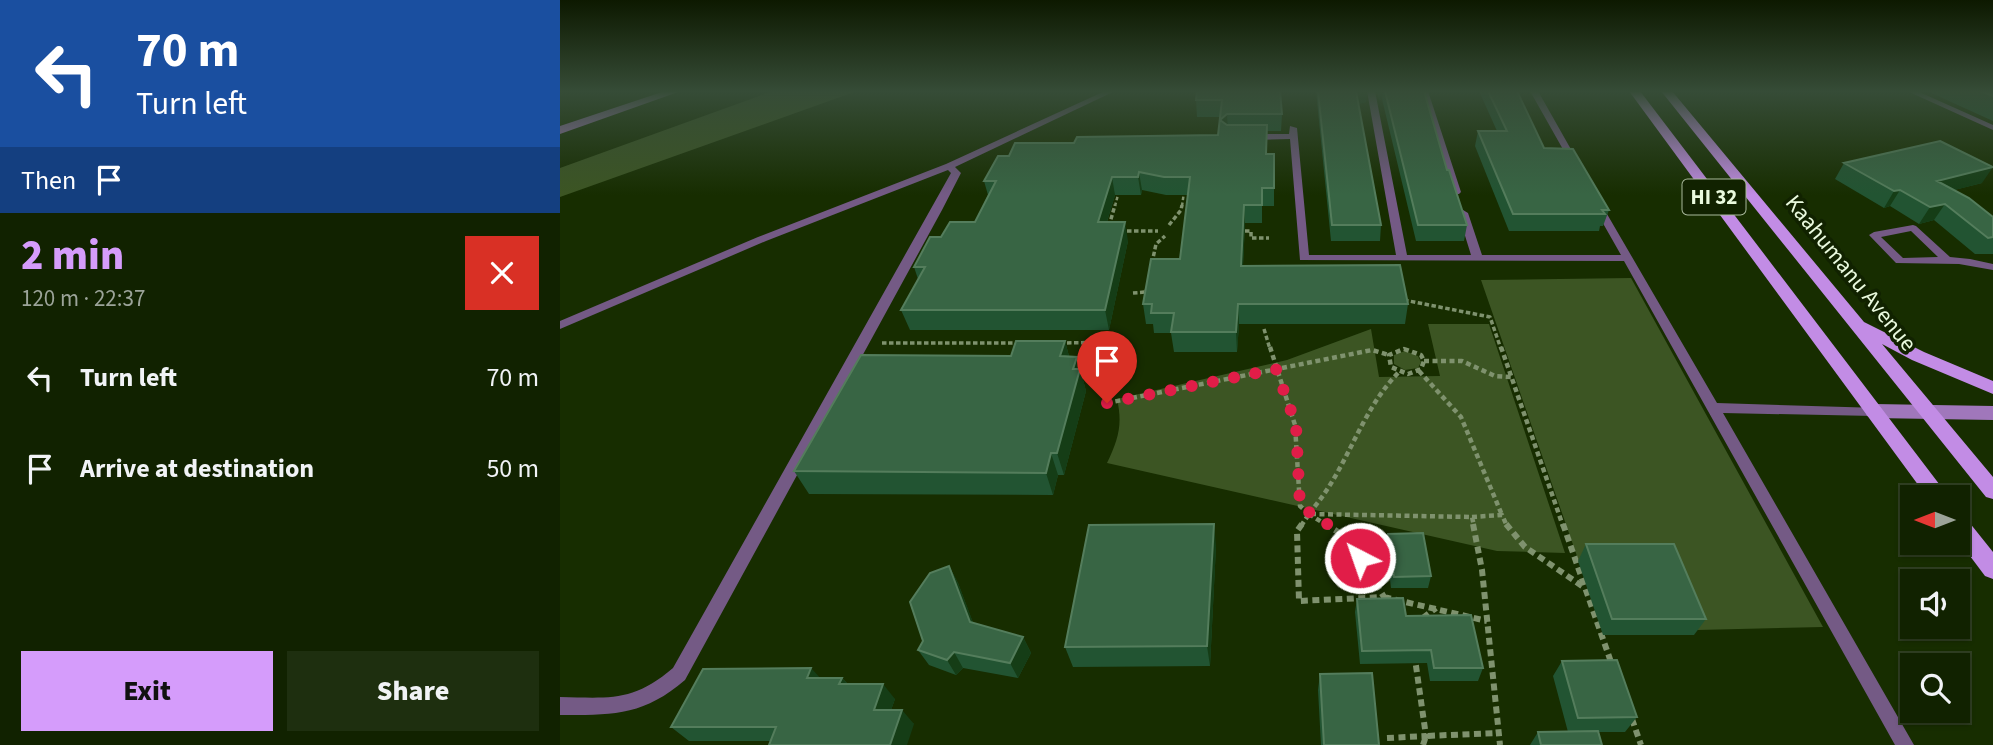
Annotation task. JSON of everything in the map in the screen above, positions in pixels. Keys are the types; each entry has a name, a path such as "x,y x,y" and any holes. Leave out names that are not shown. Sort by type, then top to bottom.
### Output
{"main road":[{"name":"HI 32","path":"1660,126 1930,485"},
{"name":"Kaahumanu Avenue","path":"1695,126 1993,491"},
{"path":"1856,322 1917,356 1993,388"},
{"path":"1874,411 1993,413"},
{"path":"1970,539 1993,569"}],"lane":[{"path":"560,325 774,234 949,166 1036,126"},
{"path":"1377,126 1402,258"},
{"path":"1435,126 1478,259"},
{"path":"1553,126 1905,745"},
{"path":"1242,137 1293,132 1304,258 1628,258"},
{"path":"560,706 627,705 648,698 679,674 956,174 949,166"},
{"path":"1948,261 1913,228 1874,235 1900,261 1948,261 1972,261 1993,267"},
{"path":"1713,408 1874,411"}],"path":[{"path":"1122,182 1107,231 1158,231"},
{"path":"1169,225 1181,210 1185,186"},
{"path":"1227,231 1251,231 1251,238 1269,238"},
{"path":"1151,268 1156,244 1165,236"},
{"path":"1133,293 1146,292 1149,280"},
{"path":"1401,300 1490,317 1617,678"},
{"path":"1264,329 1296,425 1300,506 1348,538 1384,597"},
{"path":"1052,343 1120,342"},
{"path":"863,344 1025,343"},
{"path":"1419,371 1398,372 1390,364 1390,355 1395,350 1409,349 1421,355 1424,361"},
{"path":"1107,403 1372,350 1390,355"},
{"path":"1424,361 1462,361 1495,376 1511,377"},
{"path":"1419,371 1424,361"},
{"path":"1419,371 1461,417 1507,530 1531,551 1583,587"},
{"path":"1398,372 1384,387 1325,497 1297,531 1299,601 1384,597 1487,621"},
{"path":"1309,514 1472,517 1502,515"},
{"path":"1472,517 1482,570 1496,733 1500,745"},
{"path":"1419,621 1436,608"},
{"path":"1414,655 1426,736 1423,745"},
{"path":"1630,714 1641,745"},
{"path":"1387,738 1496,733"}],"green space":[{"path":"677,126 760,126 560,197 560,168"},
{"path":"1631,278 1823,627 1697,630 1665,558 1578,559 1481,280"},
{"path":"1428,324 1489,324 1565,553 1497,551 1107,463 1118,432 1120,417 1117,399 1287,360 1371,329 1379,377 1440,376"},
{"path":"1405,351 1418,356 1421,362 1418,368 1405,370 1394,364 1394,355"}],"building":[{"path":"1219,126 1267,126 1266,154 1274,154 1274,188 1262,188 1262,205 1244,205 1241,266 1400,265 1408,304 1238,304 1236,332 1171,332 1174,313 1151,313 1152,304 1143,304 1151,259 1180,259 1190,177 1164,177 1139,172 1138,177 1112,177 1098,222 1125,222 1105,310 901,310 925,267 914,267 930,237 941,237 950,222 975,222 996,181 984,181 998,156 1009,156 1015,143 1074,143 1077,137 1218,135"},
{"path":"1322,126 1362,126 1381,225 1332,225"},
{"path":"1394,126 1434,126 1467,225 1418,225"},
{"path":"1505,126 1533,126 1544,148 1573,149 1609,210 1602,210 1605,214 1513,214 1478,131 1507,131"},
{"path":"1940,141 1993,167 1937,181 1969,198 1993,217 1993,237 1988,238 1945,204 1930,207 1900,190 1894,191 1844,163"},
{"path":"1016,341 1065,341 1060,356 1077,357 1073,369 1080,369 1057,453 1051,453 1046,473 794,471 861,355 1011,356"},
{"path":"1214,524 1207,646 1065,647 1089,525"},
{"path":"1423,533 1431,576 1394,577 1388,534"},
{"path":"1586,544 1674,544 1706,619 1612,619"},
{"path":"949,566 970,622 1023,637 1010,663 954,652 947,660 918,650 923,641 910,602 930,573"},
{"path":"1403,598 1406,616 1471,615 1483,668 1434,668 1431,650 1362,651 1357,599"},
{"path":"1617,660 1637,717 1578,718 1562,661"},
{"path":"811,668 807,678 842,678 839,684 883,684 874,710 902,710 890,745 769,745 776,727 671,727 703,669"},
{"path":"1372,673 1379,745 1324,745 1320,674"},
{"path":"1598,731 1602,745 1541,745 1538,732"}],"route":[{"path":"1107,403 1276,369 1296,425 1300,506 1348,538 1360,558"}]}
